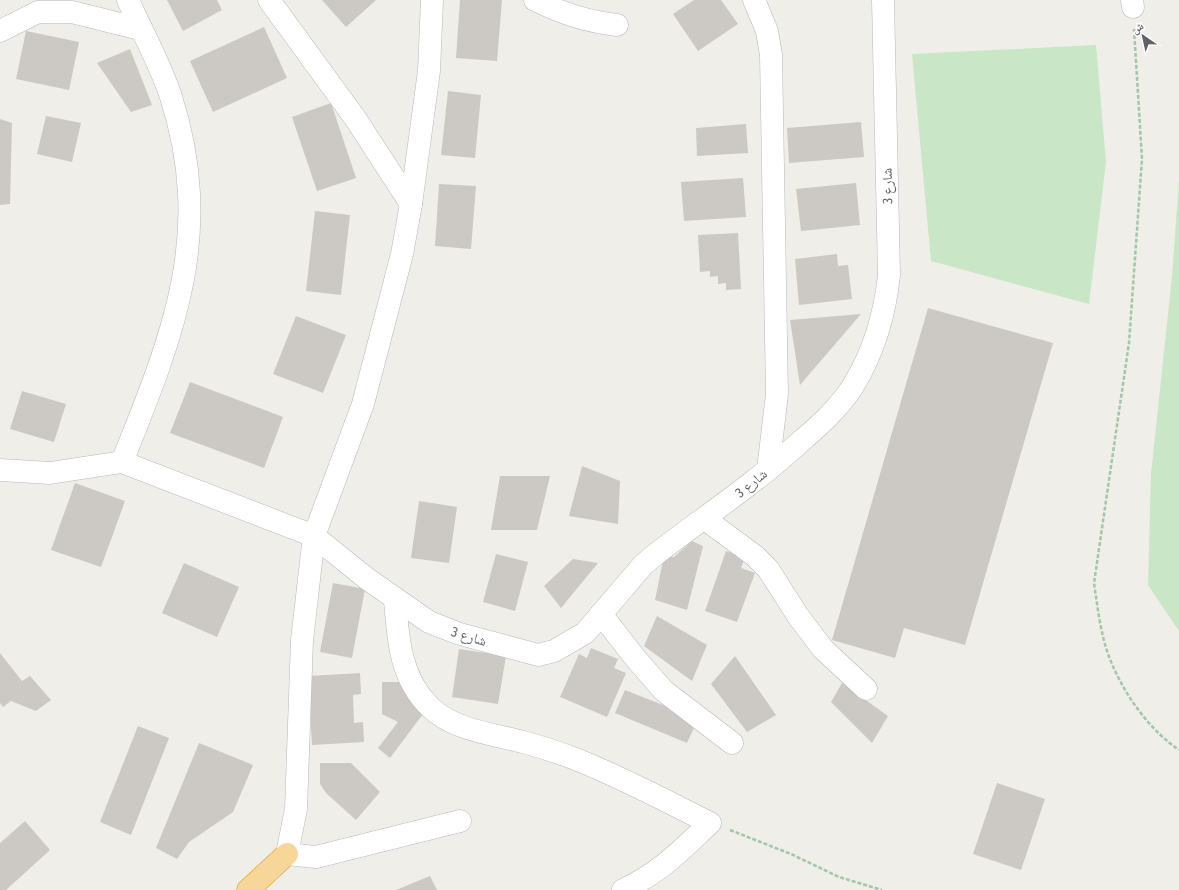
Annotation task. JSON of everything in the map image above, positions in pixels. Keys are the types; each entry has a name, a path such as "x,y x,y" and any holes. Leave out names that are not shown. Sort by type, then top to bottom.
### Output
{"highway":[{"path":"248,890 286,854"},
{"path":"270,890 286,854"}],"street":[{"path":"0,470 50,473 122,462 160,367 175,317 183,281 188,242 189,180 184,147 170,96 158,65 140,29 128,0"},
{"path":"269,0 355,118 411,204"},
{"path":"432,0 429,71 411,204 402,254 363,404 314,536 302,640 296,809 286,854 316,857 460,820"},
{"path":"535,0 570,15 596,23 617,25"},
{"path":"754,0 767,30 771,55 777,394 768,470"},
{"name":"شارع 3","path":"122,462 314,536 395,600 429,622 460,634 538,655 554,651 585,633 643,565 768,470 816,428 845,397 864,364 875,338 886,303 889,275 883,0"},
{"path":"0,31 38,12 72,12 140,29"},
{"path":"705,519 755,556 768,569 798,616 823,649 866,689"},
{"path":"395,600 399,642 407,674 418,694 438,714 478,730 537,746 578,760 710,823 668,863 623,890"},
{"path":"601,614 636,659 664,691 732,743"}],"path":[{"path":"1133,3 1142,159 1129,343 1094,583 1100,620 1112,663 1134,705 1167,742 1179,750"},
{"path":"710,823 791,854 839,877 882,890"}],"green space":[{"path":"1096,45 1106,162 1089,304 931,261 912,54"},
{"path":"1179,180 1179,631 1148,585 1151,474 1172,276"}],"building":[{"path":"167,0 217,0 222,10 183,31"},
{"path":"322,0 376,0 346,27"},
{"path":"460,0 502,0 497,61 456,58"},
{"path":"694,0 721,0 738,24 698,51 673,14"},
{"path":"264,27 287,78 213,112 190,61"},
{"path":"26,31 79,42 69,90 16,79"},
{"path":"130,49 152,105 131,112 97,63"},
{"path":"448,91 481,95 475,158 441,155"},
{"path":"331,103 356,178 317,191 292,117"},
{"path":"46,116 81,123 72,162 37,154"},
{"path":"0,119 12,123 10,204 0,205"},
{"path":"861,122 864,157 789,163 787,128"},
{"path":"746,124 748,153 697,156 696,128"},
{"path":"743,178 746,217 684,221 681,182"},
{"path":"856,183 860,225 801,231 796,189"},
{"path":"439,184 476,186 471,249 435,246"},
{"path":"315,211 350,215 341,295 306,291"},
{"path":"738,233 741,289 726,290 726,283 718,284 718,276 710,277 710,271 700,272 698,235"},
{"path":"837,254 838,266 848,265 852,299 799,305 795,259"},
{"path":"928,308 1053,343 965,645 904,628 895,658 832,640"},
{"path":"861,314 800,385 790,320"},
{"path":"296,316 346,335 323,393 273,374"},
{"path":"190,382 283,417 264,468 170,433"},
{"path":"22,391 66,404 54,442 10,429"},
{"path":"582,466 620,481 618,524 569,516"},
{"path":"500,476 550,476 537,530 491,530"},
{"path":"75,483 125,501 101,567 51,550"},
{"path":"419,501 457,507 449,563 411,558"},
{"path":"692,541 703,546 687,610 655,600 664,556 674,557"},
{"path":"726,551 745,557 741,568 755,573 737,622 705,611"},
{"path":"496,554 528,562 515,611 483,602"},
{"path":"573,559 598,563 561,608 544,586"},
{"path":"184,563 239,587 217,637 162,613"},
{"path":"333,583 365,589 352,658 320,652"},
{"path":"657,616 707,645 692,681 644,646"},
{"path":"591,648 618,659 614,668 626,673 607,717 560,697 579,654 587,658"},
{"path":"459,649 506,656 498,704 452,697"},
{"path":"0,653 22,681 30,676 51,700 36,711 11,701 3,707 0,703"},
{"path":"735,656 776,715 747,732 711,684"},
{"path":"360,673 361,694 353,695 354,723 363,722 364,742 312,745 308,676"},
{"path":"382,682 402,682 423,714 390,758 378,748 398,722 382,714"},
{"path":"842,683 888,716 872,743 831,702"},
{"path":"625,690 698,719 687,743 615,713"},
{"path":"138,726 169,738 131,835 100,822"},
{"path":"199,743 253,765 233,812 189,842 177,859 156,848"},
{"path":"320,763 351,763 380,792 356,820 326,793 320,784"},
{"path":"997,783 1045,799 1021,870 973,854"},
{"path":"25,821 50,850 6,890 0,890 0,843"},
{"path":"430,876 437,890 396,890"}]}
